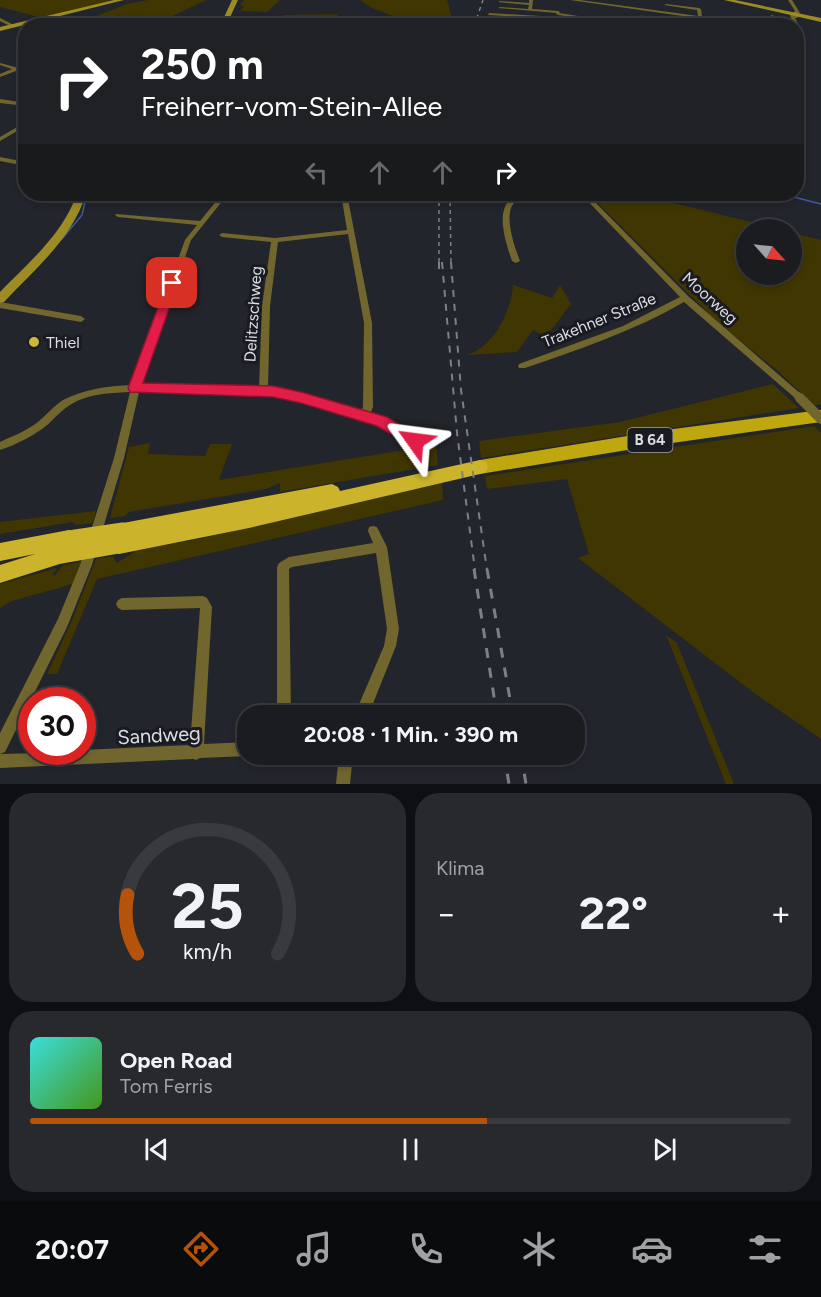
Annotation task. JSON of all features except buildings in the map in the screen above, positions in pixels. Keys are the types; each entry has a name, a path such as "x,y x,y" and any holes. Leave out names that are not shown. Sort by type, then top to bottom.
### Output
{"highway":[{"name":"B 64","path":"0,552 65,547 249,520 480,467"},
{"name":"B 64","path":"0,565 65,547"},
{"path":"0,574 65,547"}],"main road":[{"path":"52,18 121,0"},
{"path":"227,18 235,0"},
{"path":"728,0 821,20"},
{"path":"0,30 18,26"},
{"path":"0,299 61,232 74,213 78,201"},
{"name":"B 64","path":"480,467 658,438 821,417"}],"street":[{"path":"572,0 667,12 729,16"},
{"path":"790,0 796,18"},
{"path":"620,6 624,1"},
{"path":"500,2 531,2 530,10"},
{"path":"667,12 666,3 697,8 700,14"},
{"path":"558,17 559,5"},
{"path":"500,8 530,10 558,17"},
{"path":"489,14 587,18 592,12"},
{"path":"700,14 723,18"},
{"path":"0,20 13,26"},
{"path":"0,64 16,69"},
{"path":"0,76 16,69"},
{"path":"1,102 18,104"},
{"path":"0,139 18,128"},
{"path":"0,159 18,162"},
{"path":"0,747 63,622 86,565 119,458 135,388 188,240 219,201"},
{"path":"345,201 368,323 368,407 364,416"},
{"path":"514,201 508,208 507,231 516,261"},
{"name":"Moorweg","path":"591,201 685,298 821,417"},
{"path":"118,215 201,223"},
{"path":"222,235 275,240 351,232"},
{"name":"Delitzschweg","path":"263,391 266,306 275,240"},
{"name":"Trakehner Straße","path":"522,366 628,328 656,316 685,298"},
{"path":"0,305 35,313 81,319"},
{"path":"0,312 35,313"},
{"path":"0,446 21,437 39,426 64,404 86,394 102,390 135,388 263,391 301,397 382,421 415,441"},
{"path":"366,705 390,646 393,629 381,547 373,531"},
{"path":"284,705 283,567 289,562 381,547"},
{"path":"122,604 203,602 206,607 196,753"},
{"name":"Sandweg","path":"0,761 237,750"},
{"path":"343,784 345,765"}],"shaded area":[{"path":"0,0 112,1 42,18 0,7"},
{"path":"148,0 206,0 169,18 91,18 127,4"},
{"path":"244,0 280,0 267,12 240,11 244,6 240,5"},
{"path":"360,0 447,0 452,18 398,18 372,8"},
{"path":"338,14 337,18 282,18 283,15"},
{"path":"640,15 661,18 638,18"},
{"path":"596,201 665,201 738,219 736,219 736,285 802,285 802,235 821,240 821,404 814,405 778,371 720,325"},
{"path":"513,285 552,298 560,285 571,304 546,337 533,330 517,352 467,355 477,351 485,344 499,327 509,306"},
{"path":"773,384 799,408 481,458 479,441 620,422"},
{"path":"814,426 821,432 821,739 754,693 578,558 589,554 567,479 487,489 485,476"},
{"path":"150,443 148,454 205,456 210,444 232,444 219,480 436,445 438,465 280,492 280,483 266,489 129,512 125,516 110,518 129,447"},
{"path":"442,482 443,500 97,579 57,674 47,674 71,623 96,559 112,556 117,563 137,550 198,539"},
{"path":"96,511 93,523 76,525 73,522 0,534 0,522"},
{"path":"81,562 73,584 12,601 0,608 0,584 57,568 52,575 55,575 63,565"},
{"path":"666,635 677,643 734,784 726,784"}],"waterway":[{"path":"804,200 821,204"},
{"path":"61,240 82,215 85,202"}],"railway":[{"path":"477,18 483,0"},
{"path":"439,201 439,271"},
{"path":"450,201 451,264"},
{"path":"442,262 457,433 475,570"},
{"path":"451,262 461,390 487,570"},
{"path":"474,569 495,705"},
{"path":"487,569 511,705"},
{"path":"506,765 509,784"},
{"path":"523,765 526,784"}],"place":[{"name":"Thiel","path":"34,342"}],"route":[{"path":"172,283 135,388 220,389 273,392 301,397 382,421 415,441"}]}
